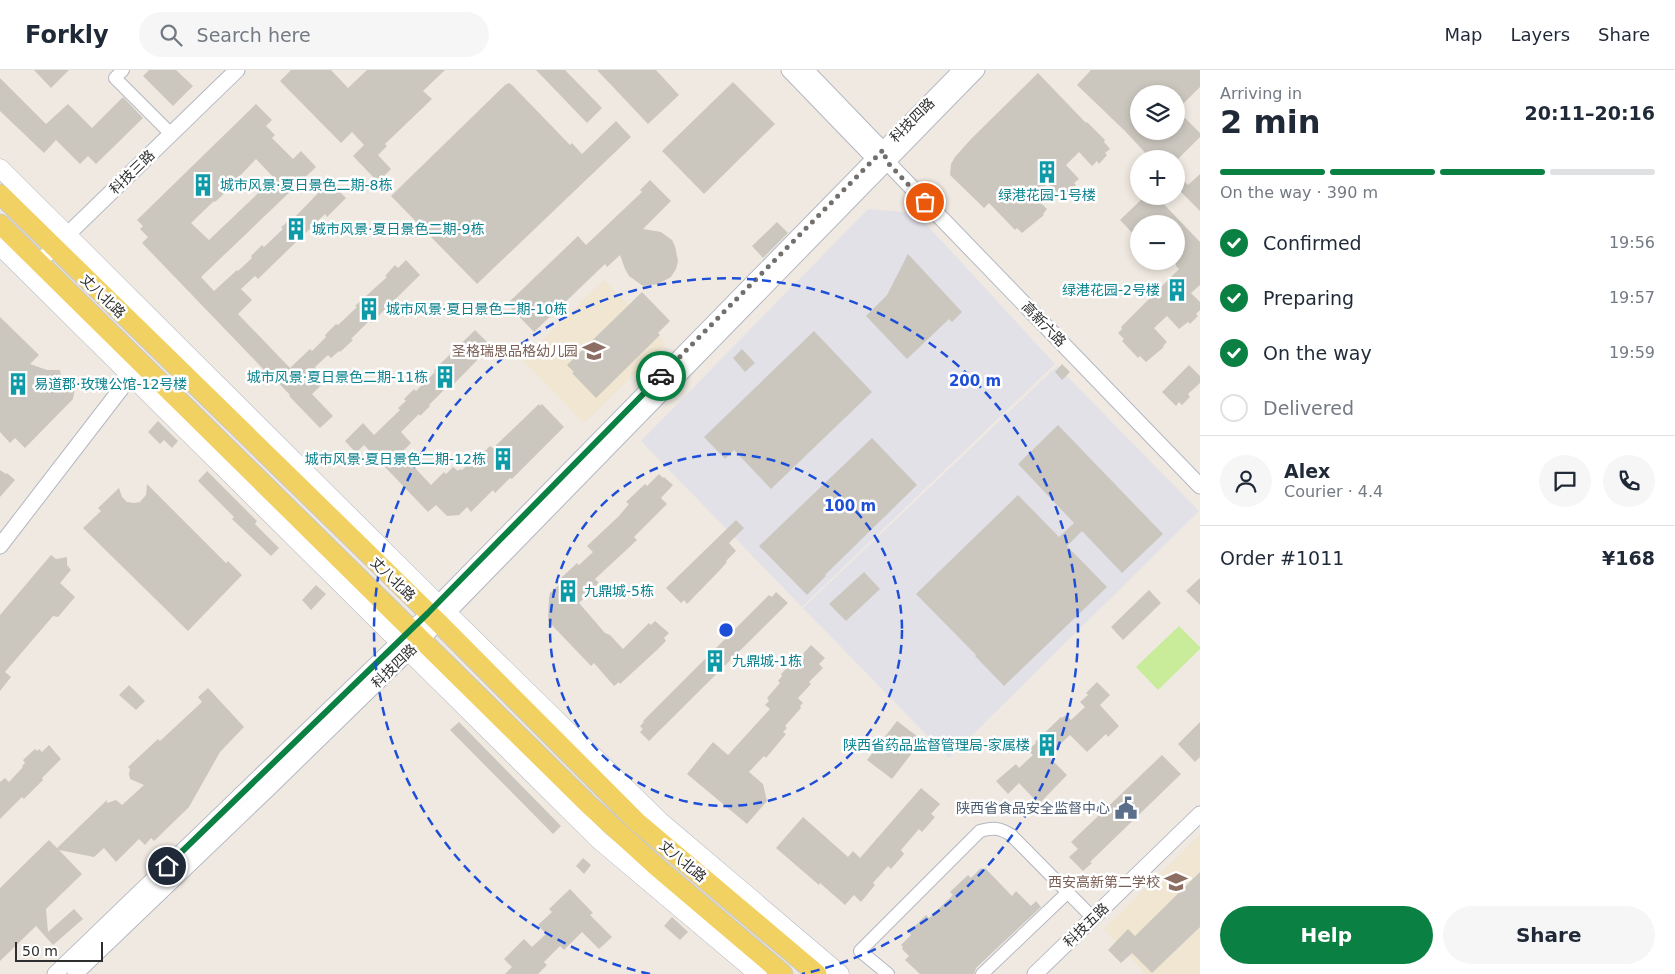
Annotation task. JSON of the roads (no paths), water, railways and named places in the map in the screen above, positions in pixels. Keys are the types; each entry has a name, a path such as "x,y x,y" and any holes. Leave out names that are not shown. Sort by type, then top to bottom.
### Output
{"main road":[{"path":"0,168 60,241"},
{"name":"丈八北路","path":"0,194 60,241 438,613 637,822 817,974"},
{"name":"丈八北路","path":"0,224 33,268 410,641 643,855 783,974"},
{"path":"0,246 33,268"},
{"path":"438,613 660,821 840,974"},
{"path":"410,641 599,840 758,974"}],"street":[{"path":"122,70 115,78 171,134"},
{"name":"科技三路","path":"33,268 237,70"},
{"name":"高新六路","path":"789,70 881,157 1200,486"},
{"name":"高新六路","path":"806,70 881,157"},
{"name":"科技四路","path":"75,974 267,790 881,157 961,70"},
{"name":"科技四路","path":"881,157 977,70"},
{"path":"0,546 136,369"},
{"name":"科技四路","path":"55,974 410,641"},
{"name":"科技五路","path":"1035,974 1200,814"},
{"path":"888,974 860,951 980,831 991,828 1002,829 1011,835 1067,894 1093,918"},
{"path":"982,974 1067,894"}],"place":[{"name":"绿港花园-1号楼","path":"1047,172"},
{"name":"城市风景·夏日景色二期-8栋","path":"203,185"},
{"name":"城市风景·夏日景色二期-9栋","path":"296,229"},
{"name":"绿港花园-2号楼","path":"1177,290"},
{"name":"城市风景·夏日景色二期-10栋","path":"369,309"},
{"name":"圣格瑞思品格幼儿园","path":"594,351"},
{"name":"城市风景·夏日景色二期-11栋","path":"445,377"},
{"name":"易道郡·玫瑰公馆-12号楼","path":"18,384"},
{"name":"城市风景·夏日景色二期-12栋","path":"503,459"},
{"name":"九鼎城-5栋","path":"568,591"},
{"name":"九鼎城-1栋","path":"715,661"},
{"name":"陕西省药品监督管理局-家属楼","path":"1047,745"},
{"name":"陕西省食品安全监督中心","path":"1126,808"},
{"name":"西安高新第二学校","path":"1176,882"}]}
